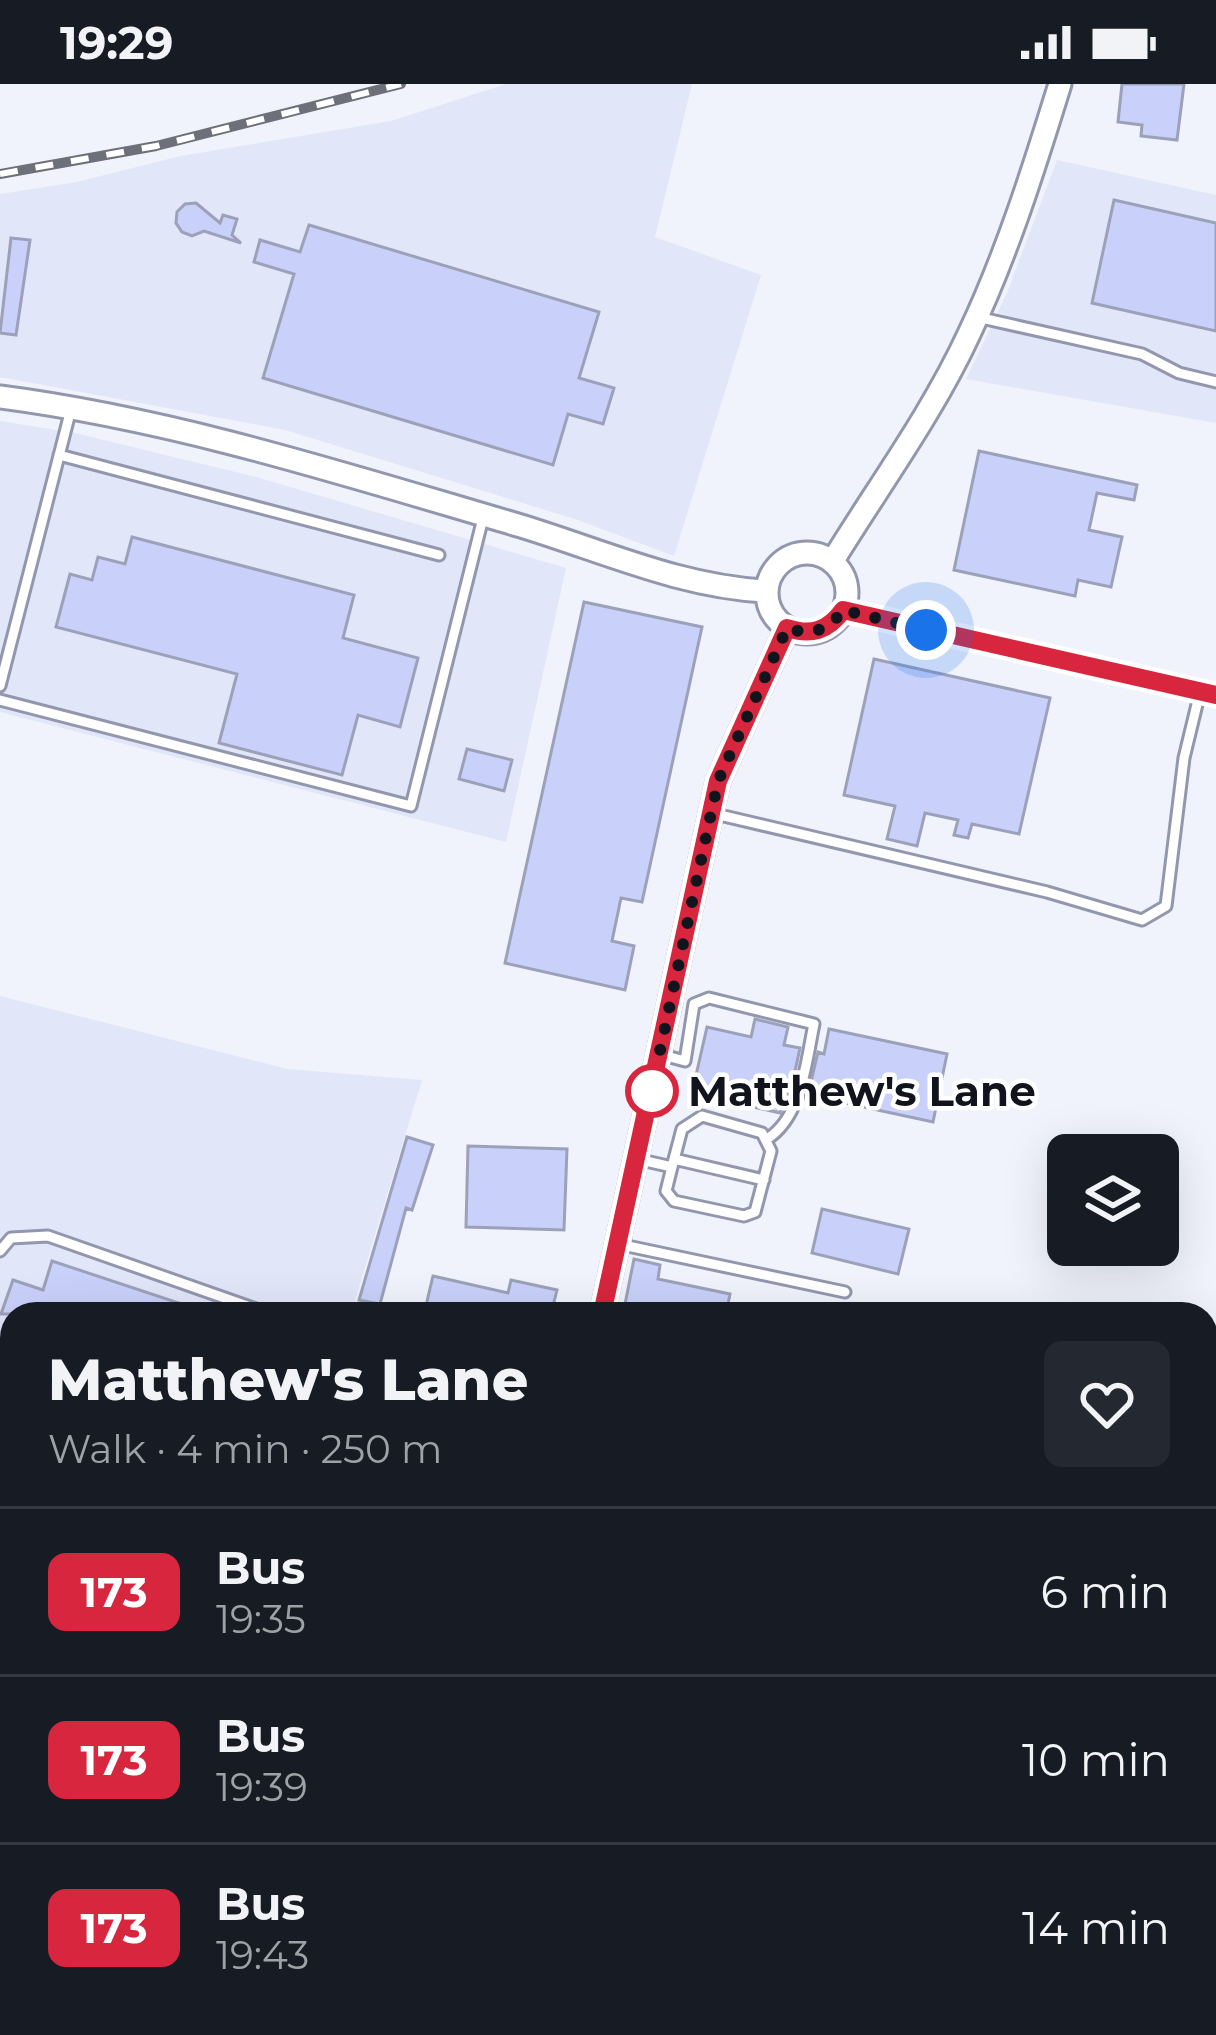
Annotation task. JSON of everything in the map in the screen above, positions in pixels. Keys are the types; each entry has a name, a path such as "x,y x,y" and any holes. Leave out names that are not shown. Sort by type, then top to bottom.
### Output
{"street":[{"path":"832,562 938,394 976,317 1038,156 1060,84"},
{"path":"0,397 148,424 294,460 689,581 766,591"},
{"path":"815,554 832,562 845,582 843,610 834,623 816,632 787,628 769,607 766,591 781,562 796,555 815,554"},
{"path":"843,610 1208,694"},
{"path":"605,1302 718,781 787,628"}],"lane":[{"path":"976,317 1142,354 1178,373 1216,382"},
{"path":"0,686 70,409"},
{"path":"59,455 439,555"},
{"path":"0,700 411,806 484,515"},
{"path":"711,813 1047,892 1142,920 1166,906 1184,758 1208,694"},
{"path":"659,1054 685,1060 694,1004 700,999 814,1024 802,1082 786,1124 767,1138"},
{"path":"701,1116 762,1132 772,1151 755,1212 744,1216 674,1202 665,1191 673,1163 682,1129 701,1116"},
{"path":"637,1159 764,1180"},
{"path":"0,1251 11,1238 48,1235 236,1302"},
{"path":"618,1244 845,1292"}],"shaded area":[{"path":"506,84 692,84 655,237 761,275 674,556 578,520 285,430 0,377 0,194 77,182 181,156 391,121"},
{"path":"1057,160 1216,195 1216,423 966,379 1007,293"},
{"path":"0,421 75,433 256,477 566,568 506,842 0,712"},
{"path":"0,996 287,1069 422,1080 355,1302 0,1302"}],"building":[{"path":"1122,84 1184,84 1177,140 1141,136 1142,125 1118,122"},
{"path":"1114,200 1216,223 1216,331 1092,303"},
{"path":"196,203 220,223 223,215 237,219 232,235 241,243 204,231 192,236 182,232 176,223 177,212 185,204"},
{"path":"309,225 599,312 579,378 614,388 603,424 568,414 553,465 263,378 294,274 254,262 260,240 300,252"},
{"path":"11,238 30,240 16,335 0,333"},
{"path":"979,451 1137,485 1134,500 1097,493 1089,530 1122,537 1111,587 1078,580 1075,596 954,570"},
{"path":"132,537 354,595 343,638 418,658 400,727 358,715 342,775 219,743 237,674 56,627 70,574 92,580 98,557 125,564"},
{"path":"584,602 702,627 642,902 621,898 612,941 634,946 625,990 505,963"},
{"path":"874,659 1050,698 1019,834 972,824 968,838 954,835 958,820 925,813 917,846 887,839 895,806 844,795"},
{"path":"467,749 512,760 504,791 459,779"},
{"path":"755,1019 788,1027 784,1045 800,1048 780,1113 692,1093 707,1027 751,1037"},
{"path":"829,1029 947,1054 933,1122 808,1095"},
{"path":"407,1137 433,1145 412,1210 406,1208 381,1302 359,1300"},
{"path":"468,1146 567,1149 564,1230 466,1227"},
{"path":"822,1209 909,1229 898,1274 812,1253"},
{"path":"634,1259 660,1265 658,1279 730,1294 728,1302 625,1302"},
{"path":"52,1261 176,1302 5,1302 13,1280 43,1290"},
{"path":"433,1276 508,1293 511,1280 557,1290 554,1302 427,1302"}],"railway":[{"path":"0,174 156,146 401,84"}],"bus line":[{"name":"173","path":"605,1302 718,781 787,628 816,632 834,623 843,610 1216,695"}],"place":[{"name":"Matthew's Lane","path":"652,1091"}],"route":[{"path":"652,1091 649,1102 718,781 787,628 816,632 834,623 843,610 926,630"}]}
